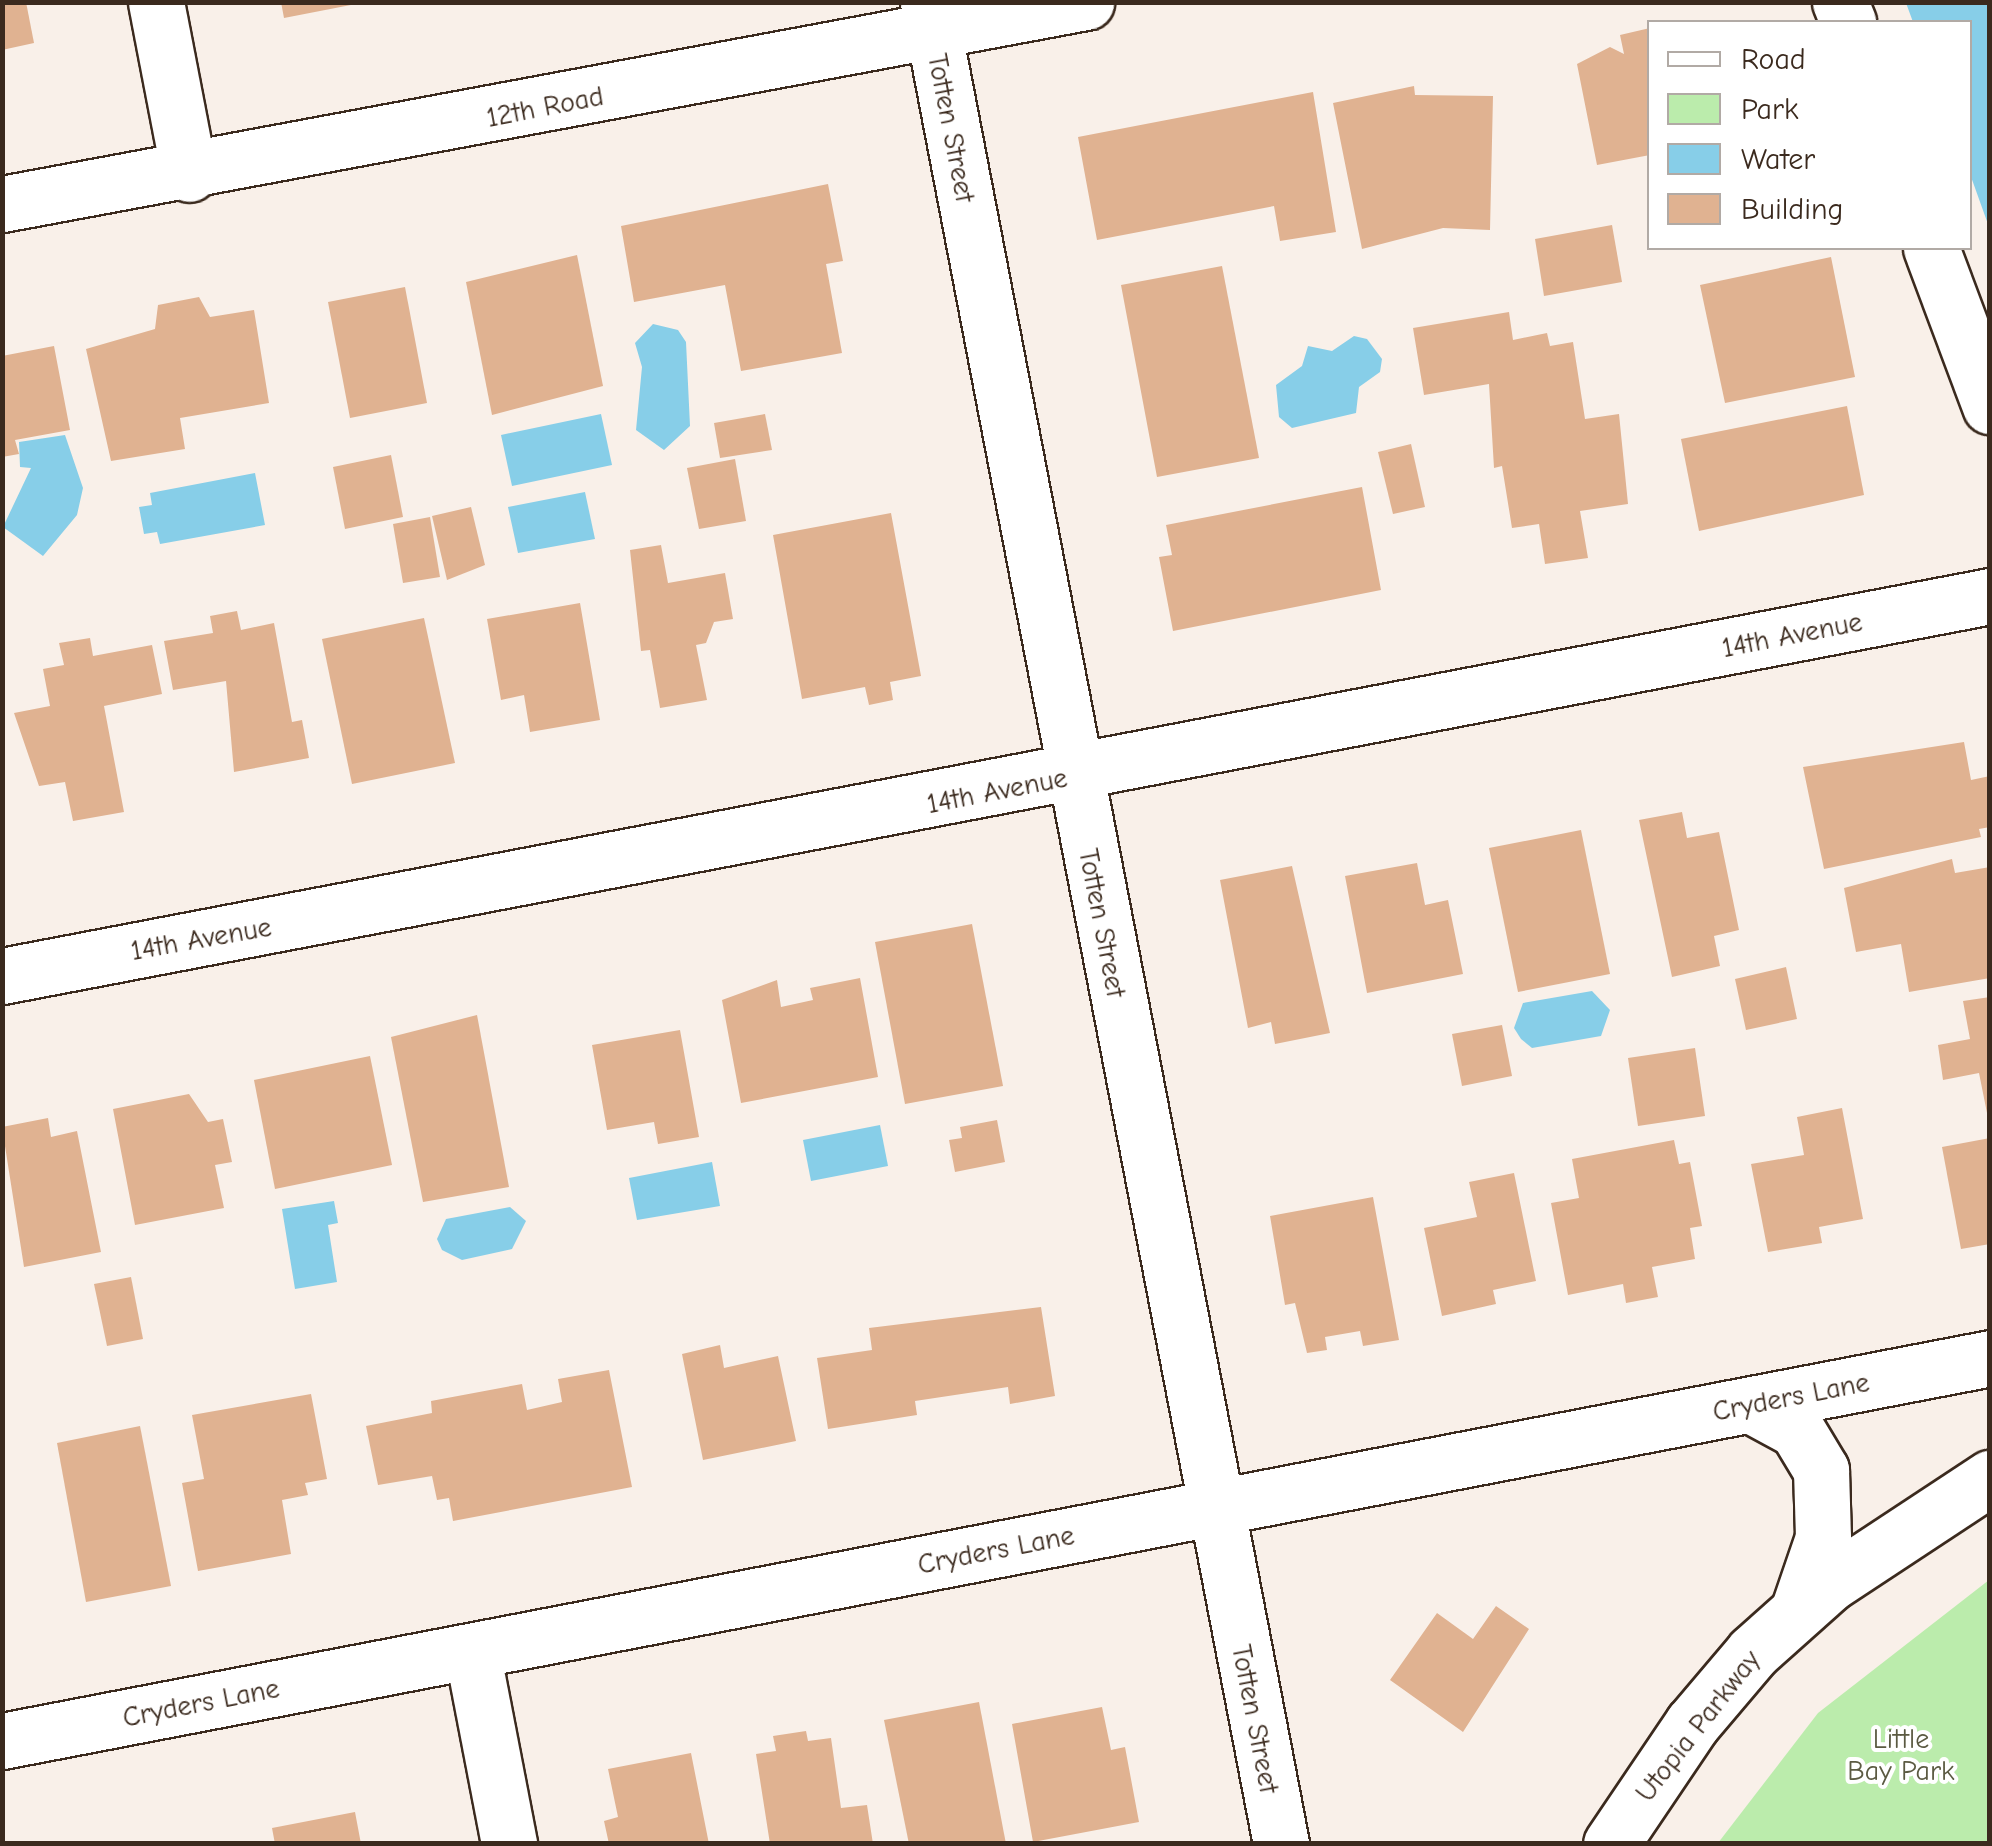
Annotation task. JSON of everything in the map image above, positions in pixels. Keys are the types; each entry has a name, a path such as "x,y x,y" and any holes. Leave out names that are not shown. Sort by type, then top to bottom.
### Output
{"street":[{"path":"156,2 189,174"},
{"name":"12th Road","path":"2,204 189,174 931,18 1086,2"},
{"name":"Totten Street","path":"931,18 1280,1844"},
{"path":"1932,250 1990,406"},
{"name":"14th Avenue","path":"2,976 1074,776 1990,596"},
{"name":"Cryders Lane","path":"2,1741 1990,1358"},
{"path":"1751,1404 1797,1430 1821,1470 1822,1538 1798,1611"},
{"name":"Utopia Parkway","path":"1611,1844 1712,1699 1798,1611 1990,1478"},
{"path":"472,1651 509,1844"}],"green space":[{"name":"Little Bay Park","path":"1989,1580 1989,1843 1718,1843 1818,1713"}],"water":[{"path":"1906,3 1989,3 1989,227 1972,180 1972,20 1912,20"},
{"path":"653,324 678,330 686,342 690,426 664,450 636,430 642,367 635,343"},
{"path":"1354,336 1367,339 1382,359 1380,372 1359,387 1356,413 1292,428 1279,417 1276,385 1302,366 1308,346 1332,351"},
{"path":"601,414 612,465 512,486 501,435"},
{"path":"65,435 83,488 77,515 43,556 3,527 31,468 20,467 19,442"},
{"path":"255,473 265,525 160,544 157,532 144,534 139,507 152,505 150,493"},
{"path":"585,492 595,539 518,553 508,507"},
{"path":"1592,991 1610,1010 1601,1036 1532,1048 1514,1028 1523,1003"},
{"path":"880,1125 888,1166 811,1181 803,1140"},
{"path":"712,1162 720,1206 637,1220 629,1178"},
{"path":"334,1201 338,1223 328,1225 337,1282 295,1289 282,1209"},
{"path":"510,1207 526,1221 512,1249 462,1260 442,1250 437,1239 446,1219"}],"building":[{"path":"2,2 26,2 34,43 2,50"},
{"path":"281,2 356,2 356,4 284,18"},
{"path":"1647,29 1647,156 1597,165 1577,64 1610,47 1624,54 1620,35"},
{"path":"1414,86 1415,95 1493,96 1490,230 1443,228 1362,249 1333,103"},
{"path":"1313,92 1336,232 1280,241 1274,206 1097,240 1078,137"},
{"path":"828,184 843,261 826,264 842,353 741,371 725,285 634,302 621,226"},
{"path":"1612,225 1622,282 1544,296 1535,239"},
{"path":"577,255 603,386 492,415 466,282"},
{"path":"1831,257 1855,377 1725,403 1700,285"},
{"path":"1222,266 1259,458 1157,477 1121,285"},
{"path":"405,287 427,403 350,418 328,302"},
{"path":"199,297 210,317 254,310 269,403 180,418 185,449 111,461 86,349 155,329 158,305"},
{"path":"1509,312 1513,340 1547,333 1550,346 1573,342 1585,419 1619,414 1628,504 1580,511 1588,558 1545,564 1539,524 1512,528 1502,466 1494,468 1489,384 1424,395 1413,328"},
{"path":"54,346 70,430 15,440 19,454 2,457 2,356"},
{"path":"1847,406 1864,495 1699,531 1681,439"},
{"path":"765,414 772,450 720,458 714,423"},
{"path":"1411,444 1425,507 1393,514 1378,452"},
{"path":"391,455 403,517 345,529 333,467"},
{"path":"735,459 746,521 699,529 687,468"},
{"path":"1362,487 1381,590 1173,631 1159,557 1172,555 1166,525"},
{"path":"471,507 485,565 447,580 432,516"},
{"path":"891,513 921,676 890,682 893,700 869,705 865,687 802,699 773,535"},
{"path":"430,517 440,577 403,583 393,524"},
{"path":"661,545 668,583 725,573 733,619 714,622 706,643 696,645 707,700 660,708 650,650 641,651 630,550"},
{"path":"580,603 600,720 530,732 524,695 501,700 487,619"},
{"path":"237,611 241,630 274,623 292,722 302,720 309,758 234,772 226,681 173,690 164,641 213,633 210,616"},
{"path":"424,618 455,763 352,784 322,639"},
{"path":"90,638 93,656 152,645 162,694 104,706 124,812 73,821 65,782 39,786 14,713 50,706 43,669 64,665 59,643"},
{"path":"1964,742 1971,780 1990,776 1990,827 1979,829 1981,837 1824,869 1803,767"},
{"path":"1682,812 1687,838 1719,832 1739,930 1714,936 1720,966 1672,977 1639,820"},
{"path":"1581,830 1610,974 1518,992 1489,848"},
{"path":"1952,859 1955,873 1990,867 1990,978 1909,992 1901,944 1856,952 1844,888"},
{"path":"1417,863 1425,905 1448,900 1463,974 1367,993 1345,876"},
{"path":"1292,866 1330,1033 1275,1044 1271,1022 1248,1028 1220,880"},
{"path":"972,924 1003,1086 905,1104 875,942"},
{"path":"1786,967 1797,1019 1746,1030 1735,979"},
{"path":"860,978 878,1077 741,1103 722,1000 777,980 781,1007 813,1000 810,988"},
{"path":"1990,997 1988,1118 1979,1073 1943,1080 1938,1045 1970,1039 1963,1001"},
{"path":"477,1015 509,1187 423,1202 391,1037"},
{"path":"1502,1025 1512,1076 1462,1086 1452,1034"},
{"path":"680,1030 699,1137 658,1144 654,1122 607,1130 592,1045"},
{"path":"1695,1048 1705,1116 1638,1126 1628,1058"},
{"path":"370,1056 392,1165 275,1189 254,1080"},
{"path":"189,1094 208,1122 223,1119 232,1162 215,1165 224,1208 135,1225 113,1109"},
{"path":"1842,1108 1863,1219 1819,1227 1822,1243 1768,1252 1751,1164 1804,1155 1797,1117"},
{"path":"48,1118 51,1137 77,1131 101,1252 24,1267 2,1127"},
{"path":"997,1120 1005,1162 955,1172 949,1140 962,1138 960,1127"},
{"path":"1990,1138 1990,1244 1961,1249 1942,1147"},
{"path":"1674,1140 1679,1164 1690,1162 1702,1226 1690,1228 1695,1259 1652,1267 1658,1297 1626,1303 1623,1284 1568,1295 1551,1203 1579,1198 1572,1159"},
{"path":"1514,1173 1536,1281 1493,1290 1496,1304 1442,1316 1424,1228 1477,1217 1469,1182"},
{"path":"1373,1197 1399,1340 1363,1346 1360,1331 1325,1337 1327,1350 1307,1353 1295,1303 1285,1305 1270,1216"},
{"path":"131,1277 143,1339 107,1346 94,1284"},
{"path":"1041,1307 1055,1396 1010,1404 1008,1387 915,1401 917,1415 828,1429 817,1358 872,1350 869,1328"},
{"path":"720,1345 724,1368 778,1356 796,1441 703,1460 682,1354"},
{"path":"609,1370 632,1487 453,1521 449,1498 437,1500 432,1476 378,1485 366,1426 432,1413 431,1401 522,1384 527,1410 562,1402 558,1379"},
{"path":"311,1394 327,1479 305,1483 308,1495 282,1500 291,1554 198,1571 182,1483 204,1479 192,1415"},
{"path":"140,1426 171,1586 86,1602 57,1443"},
{"path":"1496,1606 1529,1629 1463,1732 1390,1680 1437,1613 1473,1639"},
{"path":"979,1702 1006,1844 909,1844 884,1720"},
{"path":"1102,1707 1111,1750 1125,1747 1139,1822 1033,1842 1012,1724"},
{"path":"806,1731 808,1741 831,1738 841,1808 867,1805 873,1844 770,1844 756,1754 776,1751 773,1736"},
{"path":"691,1753 709,1844 609,1844 604,1821 618,1817 608,1769"},
{"path":"355,1812 361,1844 275,1844 272,1828"}]}
